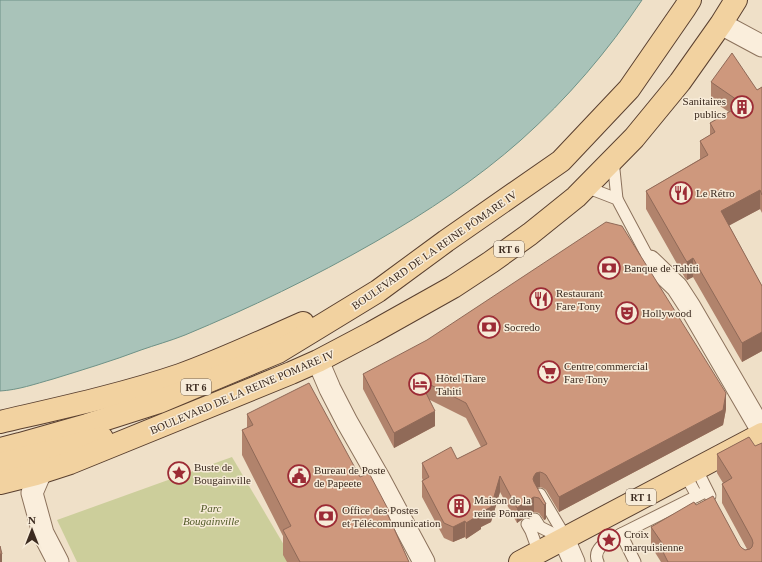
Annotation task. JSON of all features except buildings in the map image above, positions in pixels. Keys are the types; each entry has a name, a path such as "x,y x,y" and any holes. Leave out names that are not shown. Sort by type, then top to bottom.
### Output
{"main road":[{"name":"BOULEVARD DE LA REINE PŌMARE IV","path":"0,448 20,444 87,425 159,402 278,352 378,291 561,160 629,89 690,0"},
{"name":"BOULEVARD DE LA REINE POMARE IV","path":"0,483 70,463 318,361 414,310 485,266 530,234 576,197 634,138 680,82 736,0"},
{"path":"0,422 119,393 181,375 378,291"},
{"name":"RT 6","path":"0,464 105,438 211,406"},
{"name":"RT 1","path":"529,558 762,432"}],"street":[{"path":"721,24 762,46"},
{"path":"650,261 677,287 762,432"},
{"path":"318,361 347,422 424,562"},
{"path":"41,472 32,493 43,533 58,562"},
{"path":"565,539 574,562"}],"lane":[{"path":"613,159 617,199 650,261"},
{"path":"586,187 617,199"},
{"path":"691,471 707,491 714,504"},
{"path":"691,471 697,496"},
{"path":"598,562 596,559 597,552 602,545 707,491"},
{"path":"540,494 565,539"},
{"path":"529,558 531,522 565,539"},
{"path":"621,534 635,562"}],"green space":[{"name":"Parc Bougainville","path":"232,457 294,562 77,562 57,520"}],"shaded area":[{"path":"0,0 642,0 615,38 586,74 555,108 521,140 469,182 394,231 305,280 234,314 185,335 108,362 53,379 20,388 0,391"}],"place":[{"name":"Sanitaires publics","path":"742,107"},
{"name":"Le Rétro","path":"681,193"},
{"name":"Banque de Tahiti","path":"609,268"},
{"name":"Restaurant Fare Tony","path":"541,299"},
{"name":"Hollywood","path":"627,313"},
{"name":"Socredo","path":"489,327"},
{"name":"Centre commercial Fare Tony","path":"549,372"},
{"name":"Hôtel Tiare Tahiti","path":"420,384"},
{"name":"Buste de Bougainville","path":"179,473"},
{"name":"Bureau de Poste de Papeete","path":"299,476"},
{"name":"Maison de la reine Pōmare","path":"459,506"},
{"name":"Office des Postes et Télécommunication","path":"326,516"},
{"name":"Croix marquisienne","path":"609,540"}]}
